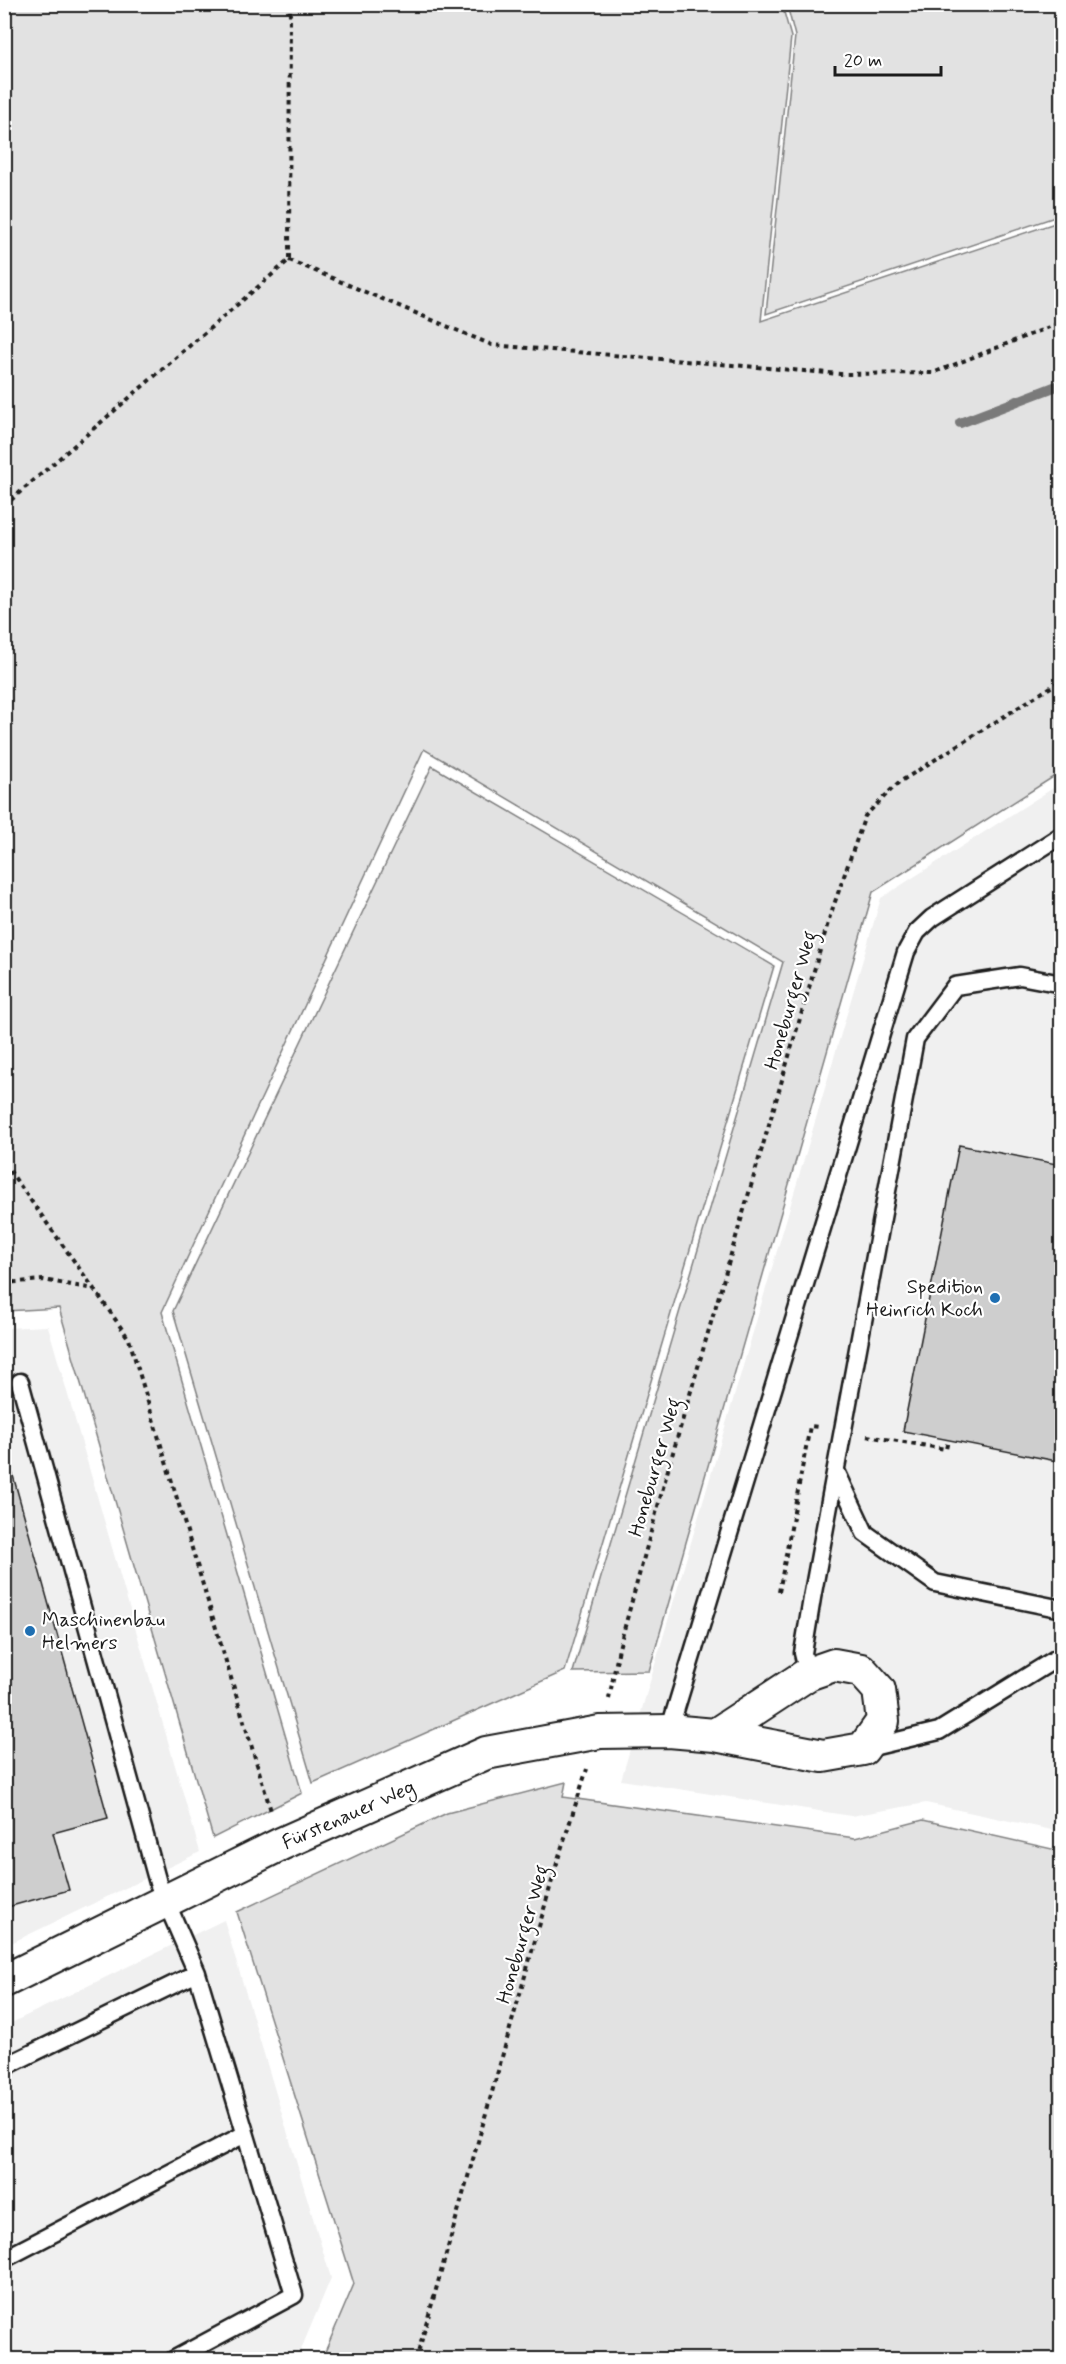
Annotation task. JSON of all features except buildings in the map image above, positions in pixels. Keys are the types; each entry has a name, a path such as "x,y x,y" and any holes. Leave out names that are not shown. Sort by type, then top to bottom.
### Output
{"street":[{"path":"715,1735 808,1674 834,1665 861,1670 879,1690 883,1721 863,1749"},
{"name":"Fürstenauer Weg","path":"4,1981 281,1844 486,1753 600,1732 669,1731 715,1735 823,1756 863,1749"}],"lane":[{"path":"669,1731 906,952 917,932 932,918 1062,835"},
{"path":"808,1674 803,1653 915,1040 955,986 1020,976 1062,984"},
{"path":"20,1382 158,1883 197,1973 294,2295 173,2360"},
{"path":"836,1470 865,1533 935,1583 1062,1609"},
{"path":"863,1749 939,1731 1062,1655"},
{"path":"4,2067 197,1973"},
{"path":"4,2259 245,2134"}],"path":[{"path":"4,506 289,260 290,4"},
{"path":"289,260 492,345 829,373 933,373 1062,322"},
{"name":"Honeburger Weg","path":"416,2360 559,1856 582,1780 606,1713 619,1648 669,1466 830,916 865,816 898,783 1062,680"},
{"path":"4,1163 129,1339 281,1844"},
{"path":"4,1283 43,1280 94,1289"}],"shaded area":[{"path":"4,5 782,5 791,37 761,321 1061,221 1061,772 873,892 649,1671 573,1672 783,962 424,749 162,1312 302,1793 213,1838 59,1308 5,1311"},
{"path":"787,5 1061,5 1061,215 766,314 795,36"},
{"path":"432,766 774,966 565,1671 313,1783 173,1311"},
{"path":"1061,783 1061,1832 926,1803 851,1816 621,1780 881,898"},
{"path":"48,1326 200,1852 5,1946 5,1328"},
{"path":"566,1782 563,1797 855,1838 923,1820 1061,1851 1061,2359 322,2359 354,2284 237,1912 447,1813"},
{"path":"224,1920 331,2278 297,2359 5,2360 5,2026"}],"waterway":[{"path":"960,423 1062,384"}],"place":[{"name":"Spedition Heinrich Koch","path":"995,1298"},
{"name":"Maschinenbau Helmers","path":"30,1631"}]}
